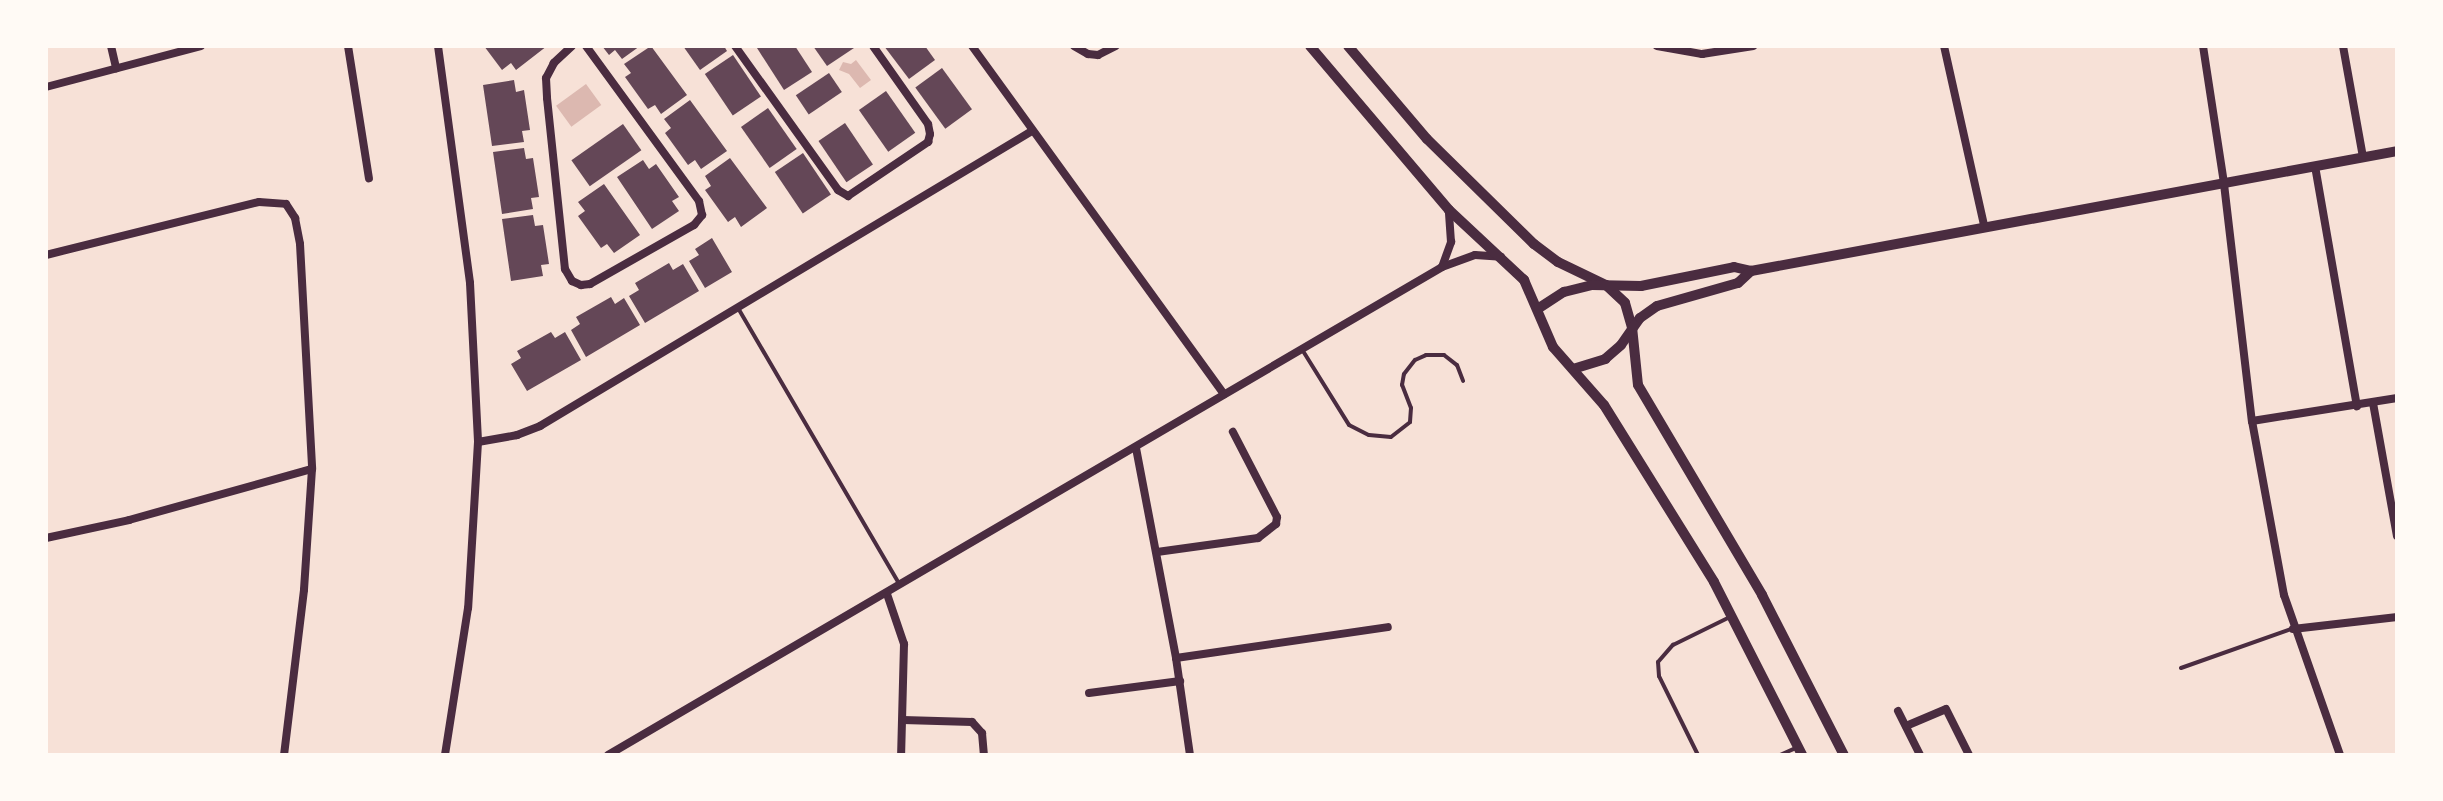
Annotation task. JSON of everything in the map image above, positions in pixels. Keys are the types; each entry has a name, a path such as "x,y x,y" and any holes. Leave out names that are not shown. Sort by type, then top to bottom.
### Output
{"street":[{"path":"111,46 116,68"},
{"path":"46,87 201,46"},
{"path":"348,46 369,178"},
{"path":"438,46 470,283 478,442 468,608 445,755"},
{"path":"572,46 554,63 546,78 565,269 572,281 581,285 590,284 694,225 702,215 699,201 586,46"},
{"path":"735,46 838,190 848,196 928,142 930,134 928,124 873,46"},
{"path":"972,46 1224,394"},
{"path":"1074,46 1088,54 1098,55 1116,46"},
{"path":"1310,46 1449,210 1504,258 1524,280 1539,308 1553,347 1604,405 1732,616 1800,751"},
{"path":"1348,46 1427,139 1534,244 1558,262 1606,285 1625,303 1632,327 1638,385 1762,595 1844,755"},
{"path":"1657,46 1702,54 1753,46"},
{"path":"1944,46 1984,225"},
{"path":"2203,46 2224,184 2252,421 2293,629 2340,755"},
{"path":"2343,46 2363,157"},
{"path":"478,442 499,440 540,426 1032,131"},
{"path":"1539,308 1564,292 1606,285 1641,286 1734,267 1751,271 1984,225 2397,151"},
{"path":"2315,166 2357,406"},
{"path":"46,255 269,201 286,204 295,218 300,244 312,469 304,590 284,755"},
{"path":"1442,267 1451,242 1449,210"},
{"path":"608,755 1442,267 1475,255 1504,258"},
{"path":"1573,369 1605,359 1621,345 1632,327 1657,306 1738,283 1751,271"},
{"path":"2252,421 2397,398"},
{"path":"2373,403 2397,536"},
{"path":"1157,552 1258,538 1276,524 1277,517 1233,432"},
{"path":"1136,448 1176,658 1190,755"},
{"path":"46,538 129,520 312,469"},
{"path":"887,594 904,644 901,755"},
{"path":"2293,629 2397,617"},
{"path":"1176,658 1388,627"},
{"path":"1089,693 1180,681"},
{"path":"1906,726 1946,709 1969,755"},
{"path":"1898,711 1916,754"},
{"path":"903,720 972,722 982,733 984,755"}],"lane":[{"path":"738,308 900,586"},
{"path":"1301,347 1349,425 1369,435 1391,437 1406,429 1411,408 1402,385 1404,374 1415,360 1426,355 1444,355 1457,365 1463,381"},
{"path":"1698,755 1659,676 1658,662 1673,645 1732,616"},
{"path":"2181,668 2293,629"},
{"path":"1780,755 1800,751"}],"shaded area":[{"path":"856,60 871,80 860,88 849,74 839,70 843,62 851,64"},
{"path":"586,84 601,105 571,127 556,106"}],"building":[{"path":"484,46 547,46 516,70 511,63 502,70"},
{"path":"602,46 640,46 622,59 615,50 609,55"},
{"path":"651,46 687,95 661,114 655,105 648,109 625,77 631,73 624,64"},
{"path":"683,46 724,46 727,51 700,70"},
{"path":"795,46 812,72 784,90 757,48"},
{"path":"813,46 857,46 827,66"},
{"path":"884,46 925,46 935,60 909,79"},
{"path":"733,55 761,96 733,115 705,74"},
{"path":"942,68 972,109 945,129 915,87"},
{"path":"829,73 842,92 809,114 796,95"},
{"path":"514,80 516,92 524,90 530,130 522,131 524,142 492,146 483,85"},
{"path":"886,91 915,133 888,152 859,110"},
{"path":"690,100 727,151 701,169 695,160 688,165 665,133 671,128 664,119"},
{"path":"768,108 797,149 770,168 741,127"},
{"path":"845,123 873,164 846,182 818,141"},
{"path":"623,124 641,150 590,186 571,160"},
{"path":"524,148 526,159 533,158 539,197 531,198 533,209 502,214 493,152"},
{"path":"803,153 831,194 803,213 775,172"},
{"path":"730,158 767,208 741,227 735,217 728,222 705,190 711,186 705,176"},
{"path":"643,160 649,169 656,164 679,197 672,201 679,211 652,229 617,177"},
{"path":"604,184 640,235 614,253 607,244 601,248 578,216 585,211 578,202"},
{"path":"533,215 535,226 543,225 549,264 541,265 543,276 511,281 502,219"},
{"path":"712,238 732,272 705,288 689,261 699,255 695,249"},
{"path":"669,263 673,270 683,264 699,291 645,323 629,296 639,290 635,283"},
{"path":"611,297 615,304 624,298 640,325 586,357 571,330 580,324 576,317"},
{"path":"551,332 555,338 565,332 581,360 527,391 511,364 521,358 517,351"}]}
